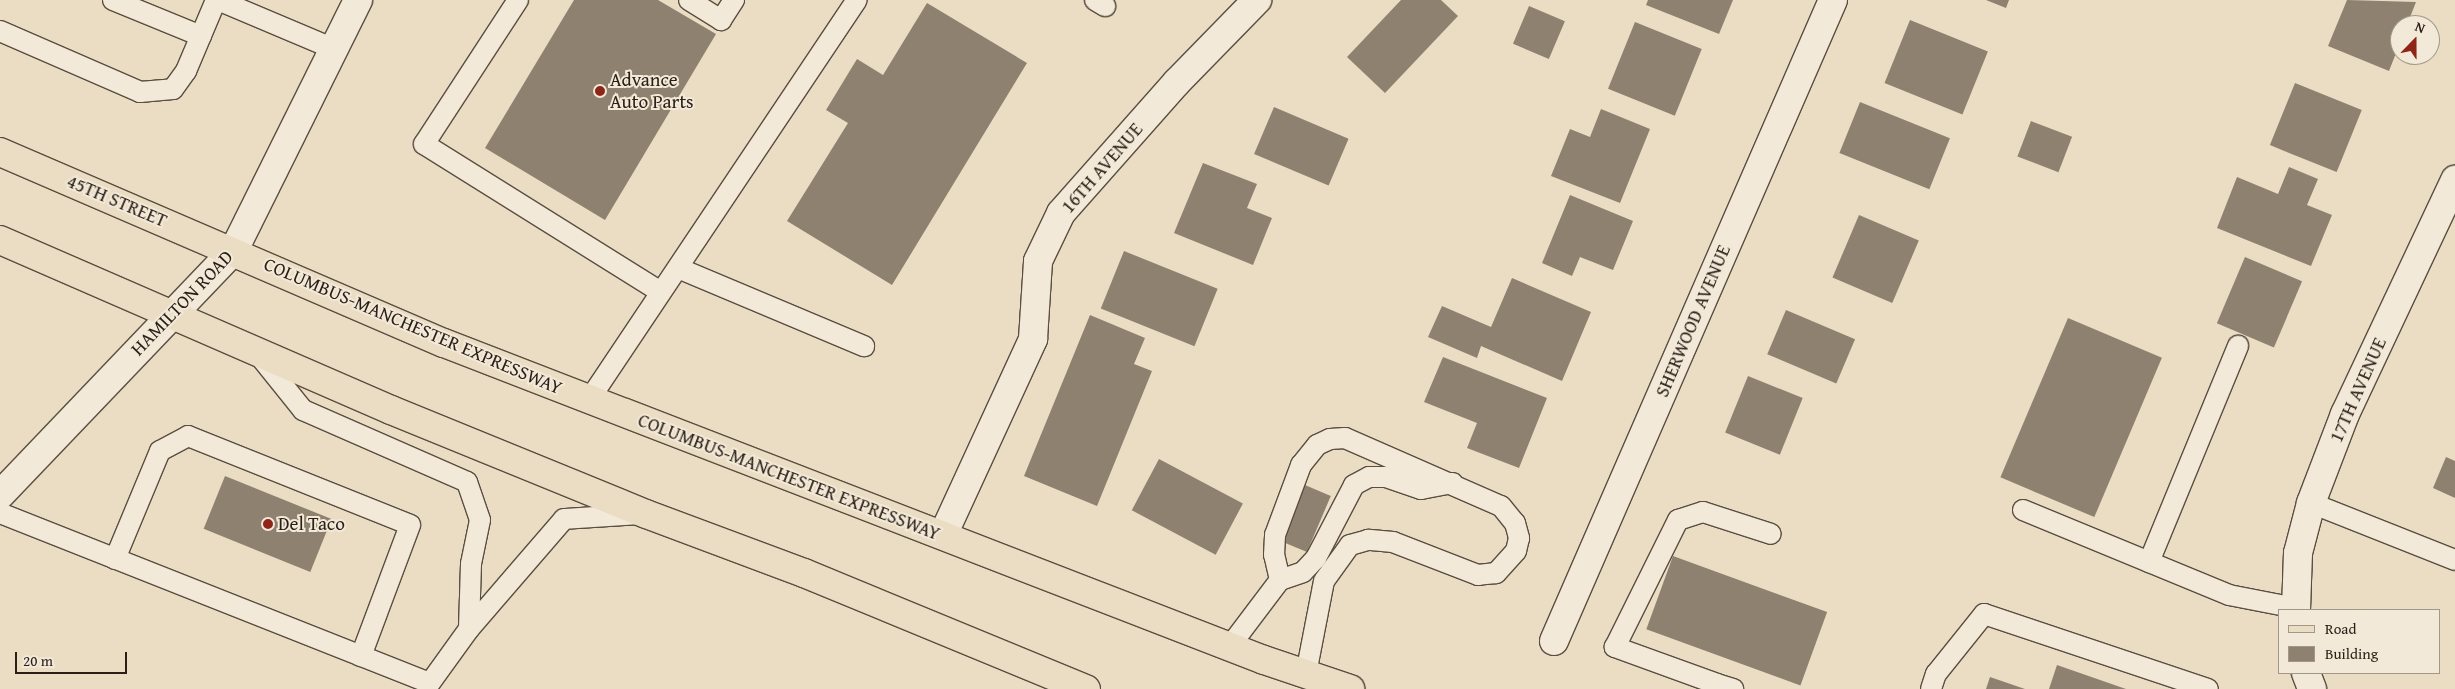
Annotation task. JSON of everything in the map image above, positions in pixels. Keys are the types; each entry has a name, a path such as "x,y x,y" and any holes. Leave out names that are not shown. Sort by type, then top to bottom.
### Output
{"main road":[{"name":"45TH STREET","path":"0,152 234,250"},
{"path":"0,240 173,313 391,410 646,514 804,572 1086,689"},
{"name":"COLUMBUS-MANCHESTER EXPRESSWAY","path":"234,250 444,343 1230,646 1350,689"}],"street":[{"name":"HAMILTON ROAD","path":"0,495 234,250 358,0"},
{"name":"16TH AVENUE","path":"943,535 1033,339 1038,261 1062,213 1178,82 1257,0"},
{"name":"SHERWOOD AVENUE","path":"1554,641 1832,0"},
{"name":"17TH AVENUE","path":"2296,609 2298,553 2311,503 2346,414 2455,180"},
{"path":"2306,674 2312,689"}],"lane":[{"path":"113,0 201,36"},
{"path":"0,31 140,92 173,89 186,71 217,0 334,49"},
{"path":"518,0 424,144 661,292"},
{"path":"689,0 721,20 734,0"},
{"path":"589,400 856,0"},
{"path":"678,268 864,346"},
{"path":"2149,562 2238,346"},
{"path":"254,349 303,410 466,482 480,520 471,564 468,629"},
{"path":"115,559 160,451 188,436 410,525 362,656"},
{"path":"1280,580 1274,555 1275,535 1301,464 1317,445 1330,438 1345,438 1452,482 1501,506 1515,523 1519,538 1516,552 1496,573 1478,575 1392,542 1368,540 1350,545 1324,581 1306,674"},
{"path":"1230,646 1280,580 1303,572 1316,558 1354,485 1369,476 1386,477 1421,489 1452,482"},
{"path":"2311,503 2455,560"},
{"path":"2024,510 2229,595 2296,609"},
{"path":"1722,687 1615,647 1678,520 1702,512 1771,534"},
{"path":"0,513 430,683 468,629 564,519 646,514"},
{"path":"1931,689 1936,674 1984,614 2208,689"}],"building":[{"name":"Advance Auto Parts","path":"574,0 658,0 716,34 605,220 485,148"},
{"path":"1401,0 1441,0 1458,16 1385,93 1347,57"},
{"path":"1648,0 1733,0 1719,34 1646,5"},
{"path":"1986,0 2009,0 2006,8"},
{"path":"2347,0 2416,2 2411,15 2390,15 2391,65 2389,71 2328,46"},
{"path":"927,3 1027,63 892,285 787,221 848,123 826,110 857,59 883,75"},
{"path":"1529,6 1565,21 1549,59 1513,44"},
{"path":"1910,20 1988,51 1962,115 1885,83"},
{"path":"1635,22 1702,49 1675,116 1608,89"},
{"path":"2295,83 2362,110 2337,172 2270,145"},
{"path":"1860,102 1950,138 1929,189 1839,153"},
{"path":"1274,107 1349,139 1329,186 1254,154"},
{"path":"1601,109 1650,129 1620,203 1551,176 1570,129 1590,137"},
{"path":"2031,121 2072,137 2058,172 2017,156"},
{"path":"1203,163 1257,184 1247,208 1272,218 1253,265 1174,233"},
{"path":"2289,167 2318,179 2307,205 2332,215 2311,266 2217,228 2237,177 2278,194"},
{"path":"1570,195 1633,221 1613,270 1580,257 1572,276 1542,263"},
{"path":"1859,215 1919,240 1892,303 1832,278"},
{"path":"1124,251 1218,289 1194,346 1101,308"},
{"path":"2245,257 2302,281 2274,348 2217,323"},
{"path":"1512,278 1591,312 1562,381 1481,346 1477,358 1428,337 1442,306 1491,327"},
{"path":"1786,310 1855,339 1836,383 1767,354"},
{"path":"1090,315 1145,338 1134,364 1152,371 1097,506 1024,476"},
{"path":"2068,318 2162,358 2094,517 2000,477"},
{"path":"1443,357 1547,398 1519,468 1467,448 1477,423 1424,402"},
{"path":"1748,376 1803,398 1780,455 1725,433"},
{"path":"2446,457 2455,461 2455,498 2433,488"},
{"path":"1159,459 1243,504 1216,555 1132,510"},
{"name":"Del Taco","path":"225,476 332,519 310,572 204,529"},
{"path":"1305,485 1331,496 1307,552 1281,541"},
{"path":"1673,556 1827,612 1800,685 1646,629"},
{"path":"2057,665 2126,689 2049,689"},
{"path":"1990,677 2025,689 1986,689"}],"place":[{"name":"Advance Auto Parts","path":"600,91"},
{"name":"Del Taco","path":"268,524"}]}
